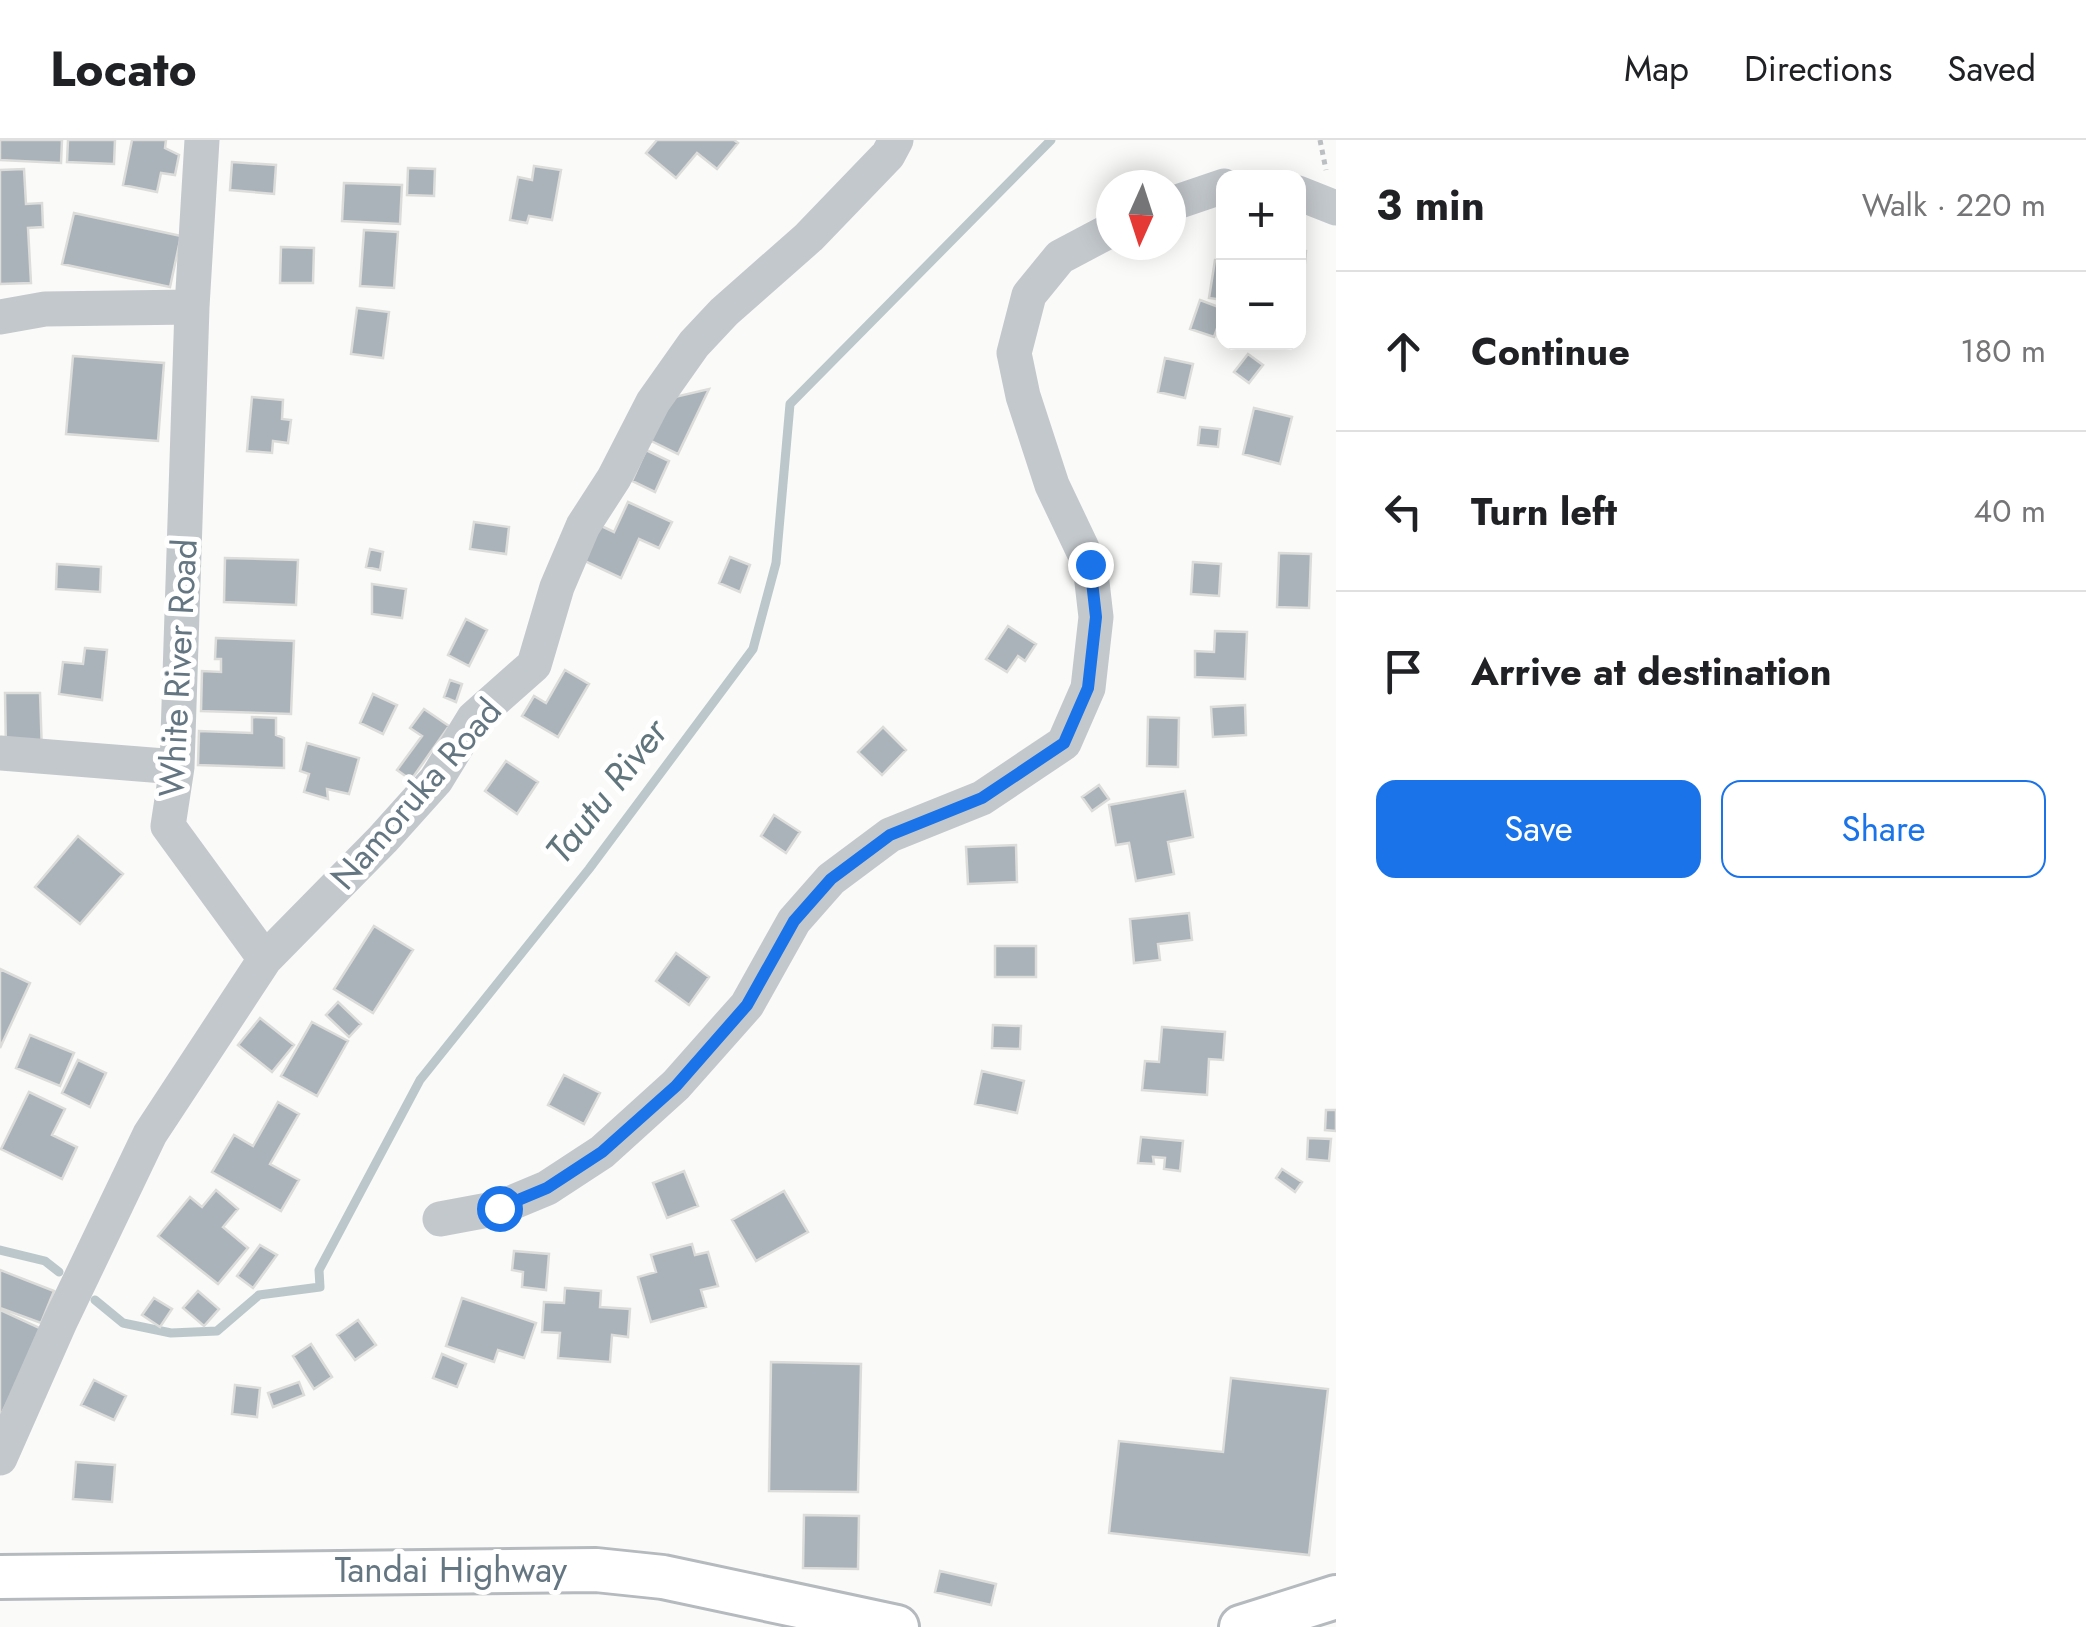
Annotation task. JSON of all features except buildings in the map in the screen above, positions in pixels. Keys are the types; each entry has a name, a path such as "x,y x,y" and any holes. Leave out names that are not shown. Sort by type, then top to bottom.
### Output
{"main road":[{"name":"Tandai Highway","path":"0,1577 596,1570 663,1578 897,1627"},
{"path":"1241,1627 1336,1597"}],"street":[{"name":"White River Road","path":"202,140 192,307 177,767 168,826 264,959"},
{"name":"Namoruka Road","path":"264,959 436,780 474,718 534,665 557,587 583,526 614,478 653,402 694,344 809,237 888,155 896,140"},
{"path":"1186,199 1216,189"},
{"path":"1306,196 1336,208"},
{"path":"440,1219 499,1208 547,1188 602,1152 676,1086 747,1005 794,921 831,879 890,835 982,798 1064,743 1088,688 1096,617 1090,564 1052,485 1023,396 1014,353 1029,295 1060,257 1096,238"},
{"path":"0,317 46,309 192,307"},
{"path":"0,753 177,767"},
{"path":"0,1458 150,1134 264,959"}],"waterway":[{"name":"Tautu River","path":"95,1300 123,1323 171,1333 217,1331 259,1295 320,1287 319,1270 420,1080 589,869 753,649 776,563 790,404 1051,140"},
{"name":"Tautu River","path":"0,1250 45,1261 59,1272"}],"route":[{"path":"499,1208 547,1188 602,1152 676,1086 747,1005 794,921 831,879 890,835 982,798 1064,743 1088,688 1096,617 1090,564"}]}
